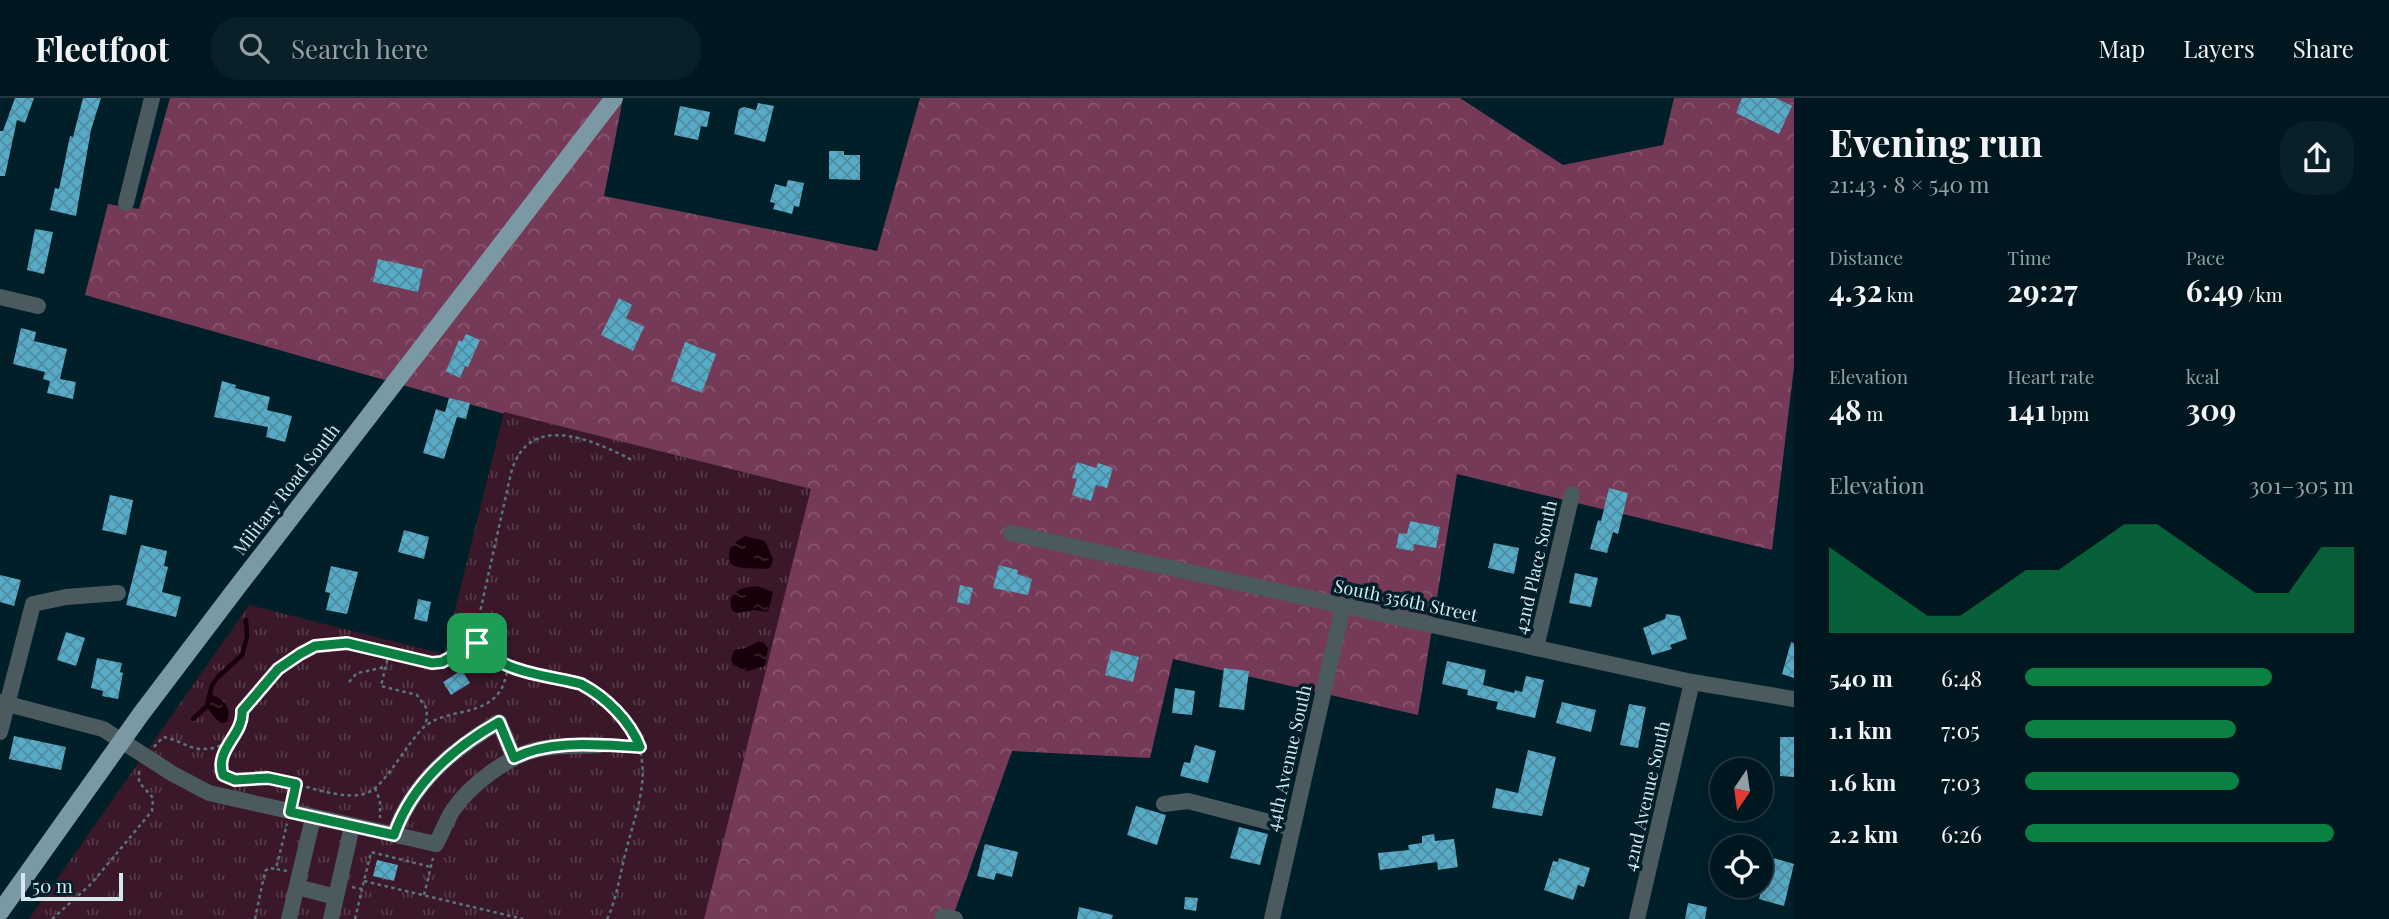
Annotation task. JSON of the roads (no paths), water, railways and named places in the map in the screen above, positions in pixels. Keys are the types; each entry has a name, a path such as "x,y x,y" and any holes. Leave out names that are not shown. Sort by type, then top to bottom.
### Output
{"main road":[{"name":"Military Road South","path":"0,912 236,588 614,98"}],"street":[{"path":"126,203 152,98"},
{"path":"0,297 38,306"},
{"name":"42nd Place South","path":"1536,648 1572,494"},
{"name":"South 356th Street","path":"1011,533 1692,682 1794,699"},
{"path":"0,732 4,703 33,604 66,597 118,593"},
{"name":"44th Avenue South","path":"1272,919 1343,606"},
{"name":"42nd Avenue South","path":"1637,919 1692,682"},
{"path":"4,703 103,729 173,774 209,793 436,844 454,808 484,779 514,758 540,749 600,745"},
{"path":"394,835 406,807 424,783 450,754 471,738 499,722 514,758"},
{"path":"1164,804 1188,801 1292,828"},
{"path":"289,919 313,818"},
{"path":"331,919 341,891 352,826"},
{"path":"296,887 341,891"}],"water":[{"path":"745,536 765,541 773,559 771,567 747,568 731,564 730,550"},
{"path":"757,586 773,592 769,609 766,612 733,611 733,595 740,590"},
{"path":"763,642 768,648 765,666 748,671 735,668 731,660 734,650"},
{"path":"208,694 225,704 229,712 227,722 221,723 211,713 206,701"}],"waterway":[{"path":"193,719 207,706 212,685 218,677 242,655 247,637 246,620"}]}
